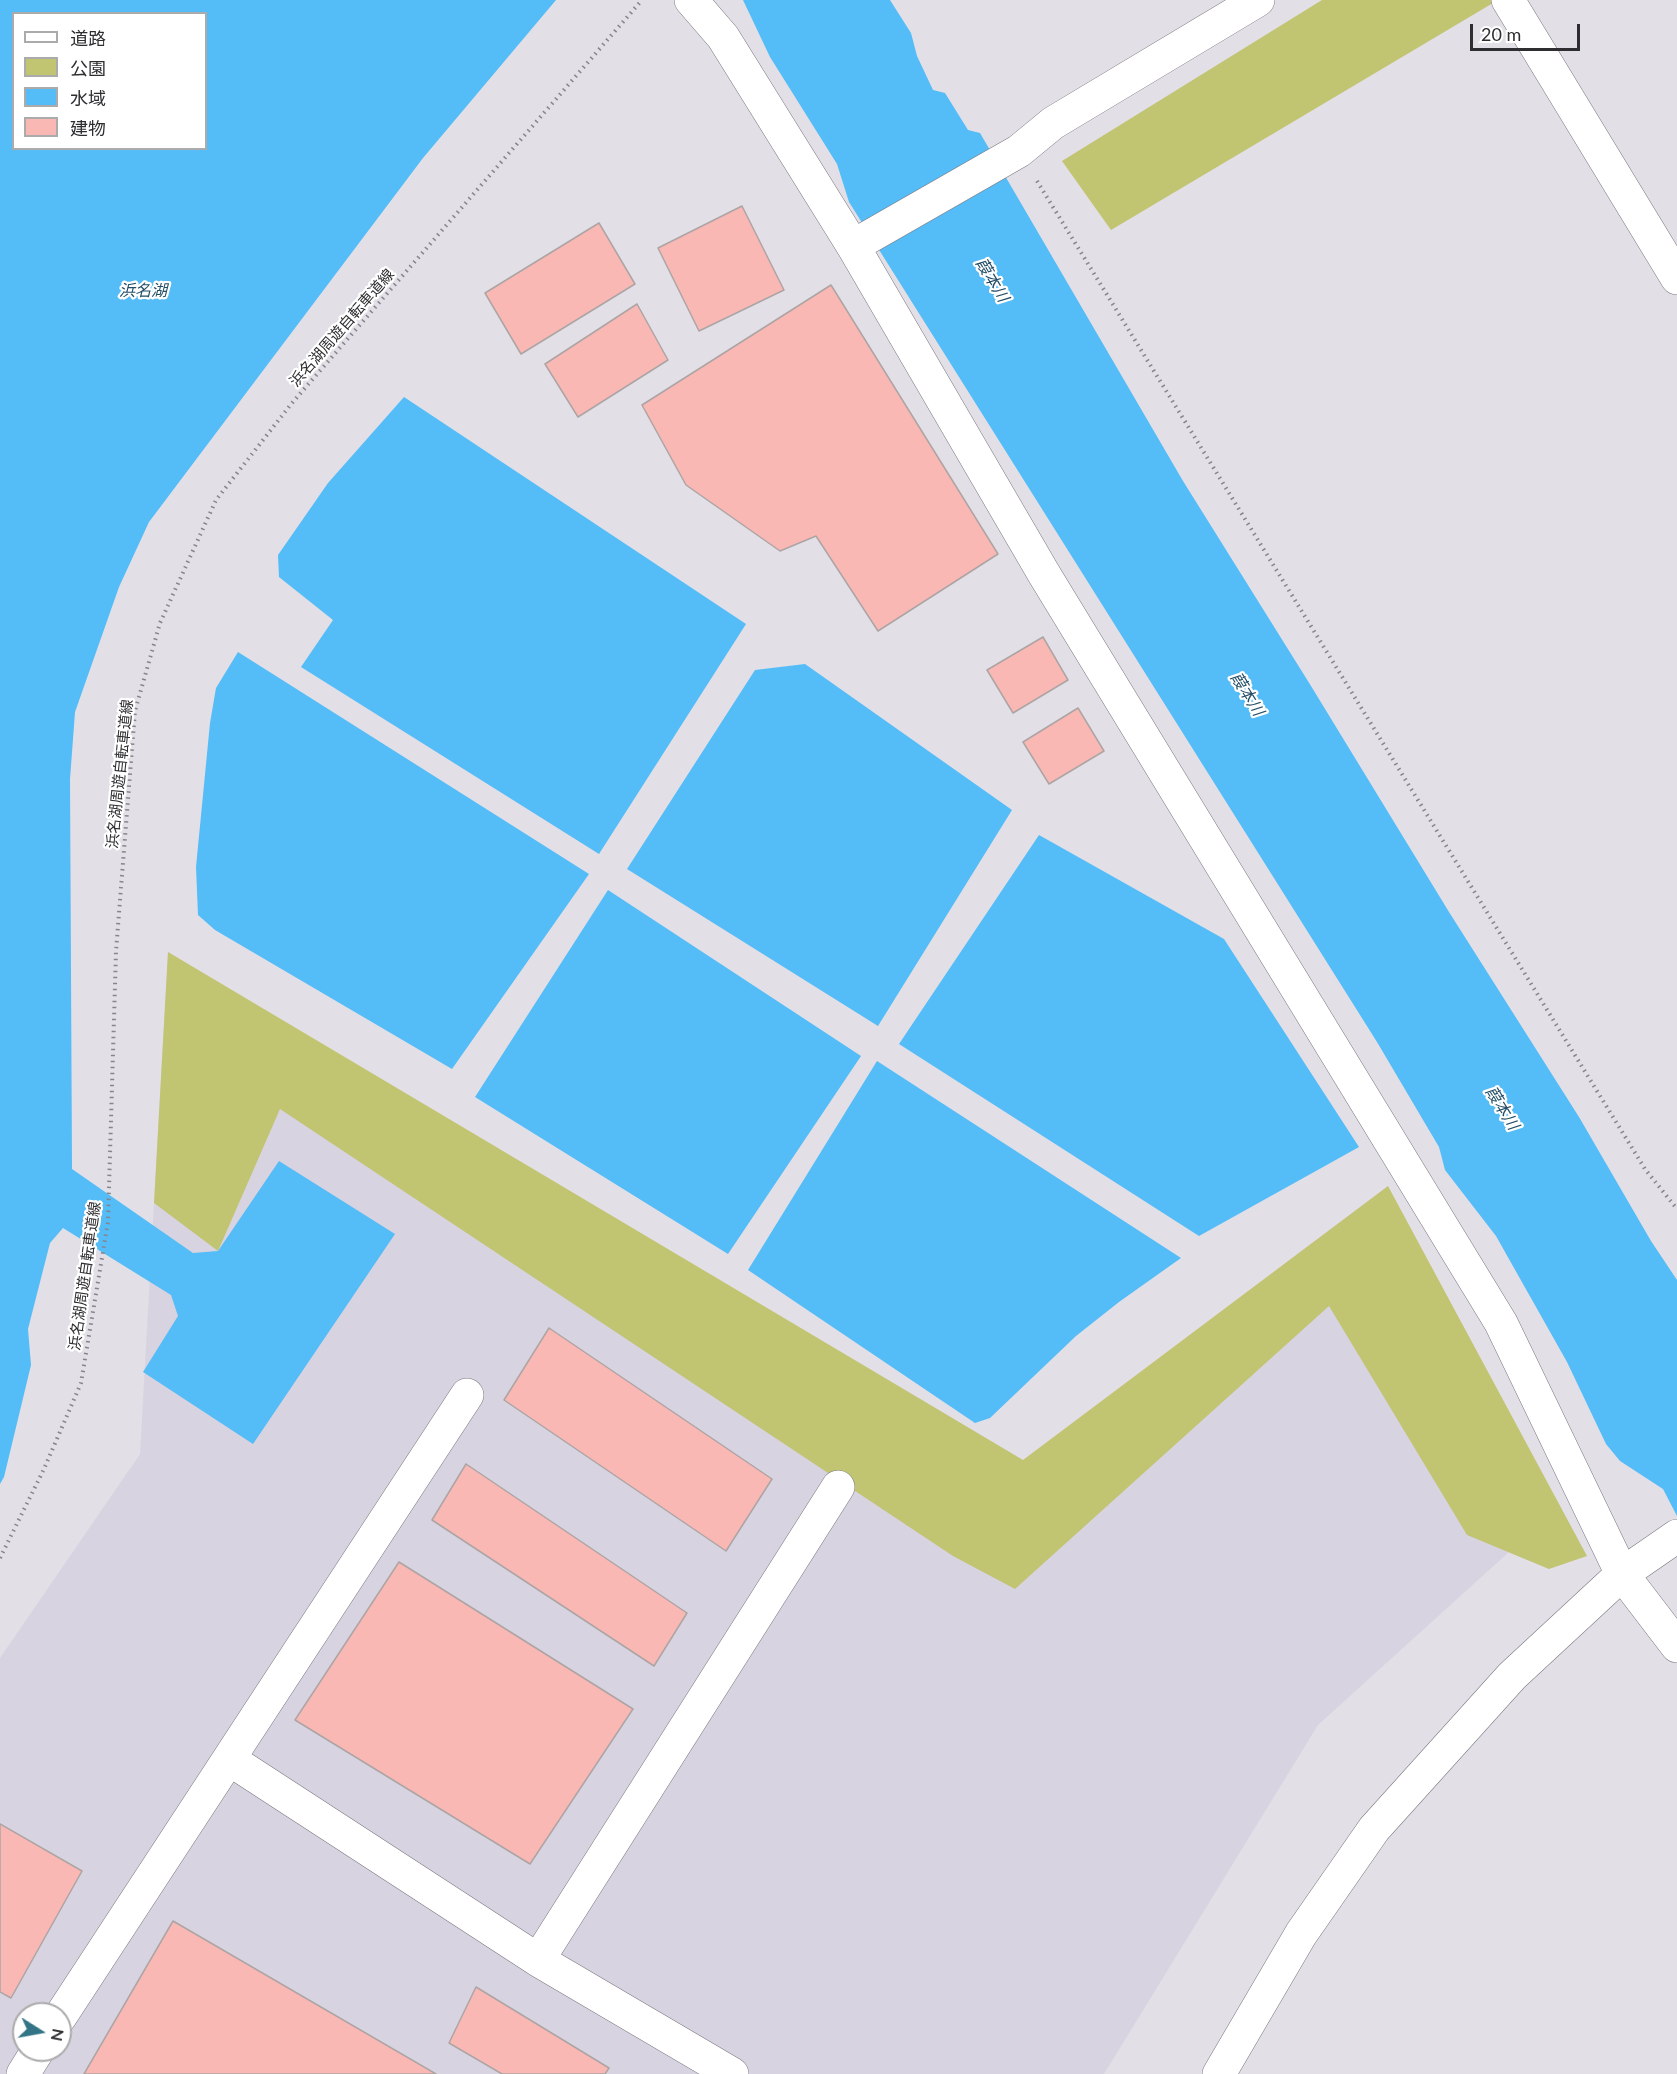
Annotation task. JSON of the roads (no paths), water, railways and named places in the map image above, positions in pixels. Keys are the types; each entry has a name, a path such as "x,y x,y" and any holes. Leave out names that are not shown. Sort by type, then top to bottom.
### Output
{"street":[{"path":"691,0 723,37 853,246 1044,574 1501,1323 1631,1567 1677,1646"},
{"path":"853,246 1018,151 1053,123 1258,0"},
{"path":"1508,0 1677,278"},
{"path":"70,2002 467,1395"},
{"path":"538,1960 838,1487"},
{"path":"1219,2074 1301,1934 1374,1828 1512,1676 1631,1567 1677,1536"},
{"path":"229,1759 538,1960 732,2074"}],"water":[{"name":"浜名湖","path":"0,0 556,0 423,158 149,522 119,587 75,712 70,779 72,1169 193,1253 218,1251 279,1161 395,1234 253,1444 143,1372 178,1316 171,1295 63,1228 50,1243 28,1329 31,1365 4,1477 0,1484"},
{"name":"葭本川","path":"743,0 890,0 911,33 917,56 933,90 945,93 968,130 980,133 1183,481 1449,912 1579,1117 1651,1241 1677,1280 1677,1516 1663,1489 1620,1461 1606,1444 1567,1362 1496,1236 1445,1170 1439,1147 1377,1042 849,202 837,164 770,57"},
{"path":"404,397 746,624 599,854 301,667 333,620 279,577 278,555 328,483"},
{"path":"238,652 589,874 452,1069 215,930 198,915 196,867 210,723 216,688"},
{"path":"805,664 1012,810 878,1026 627,869 755,670"},
{"path":"1039,835 1224,939 1359,1147 1199,1236 899,1044"},
{"path":"608,890 861,1056 728,1254 475,1097"},
{"path":"877,1061 1181,1258 1076,1336 990,1418 975,1423 748,1270"}]}
